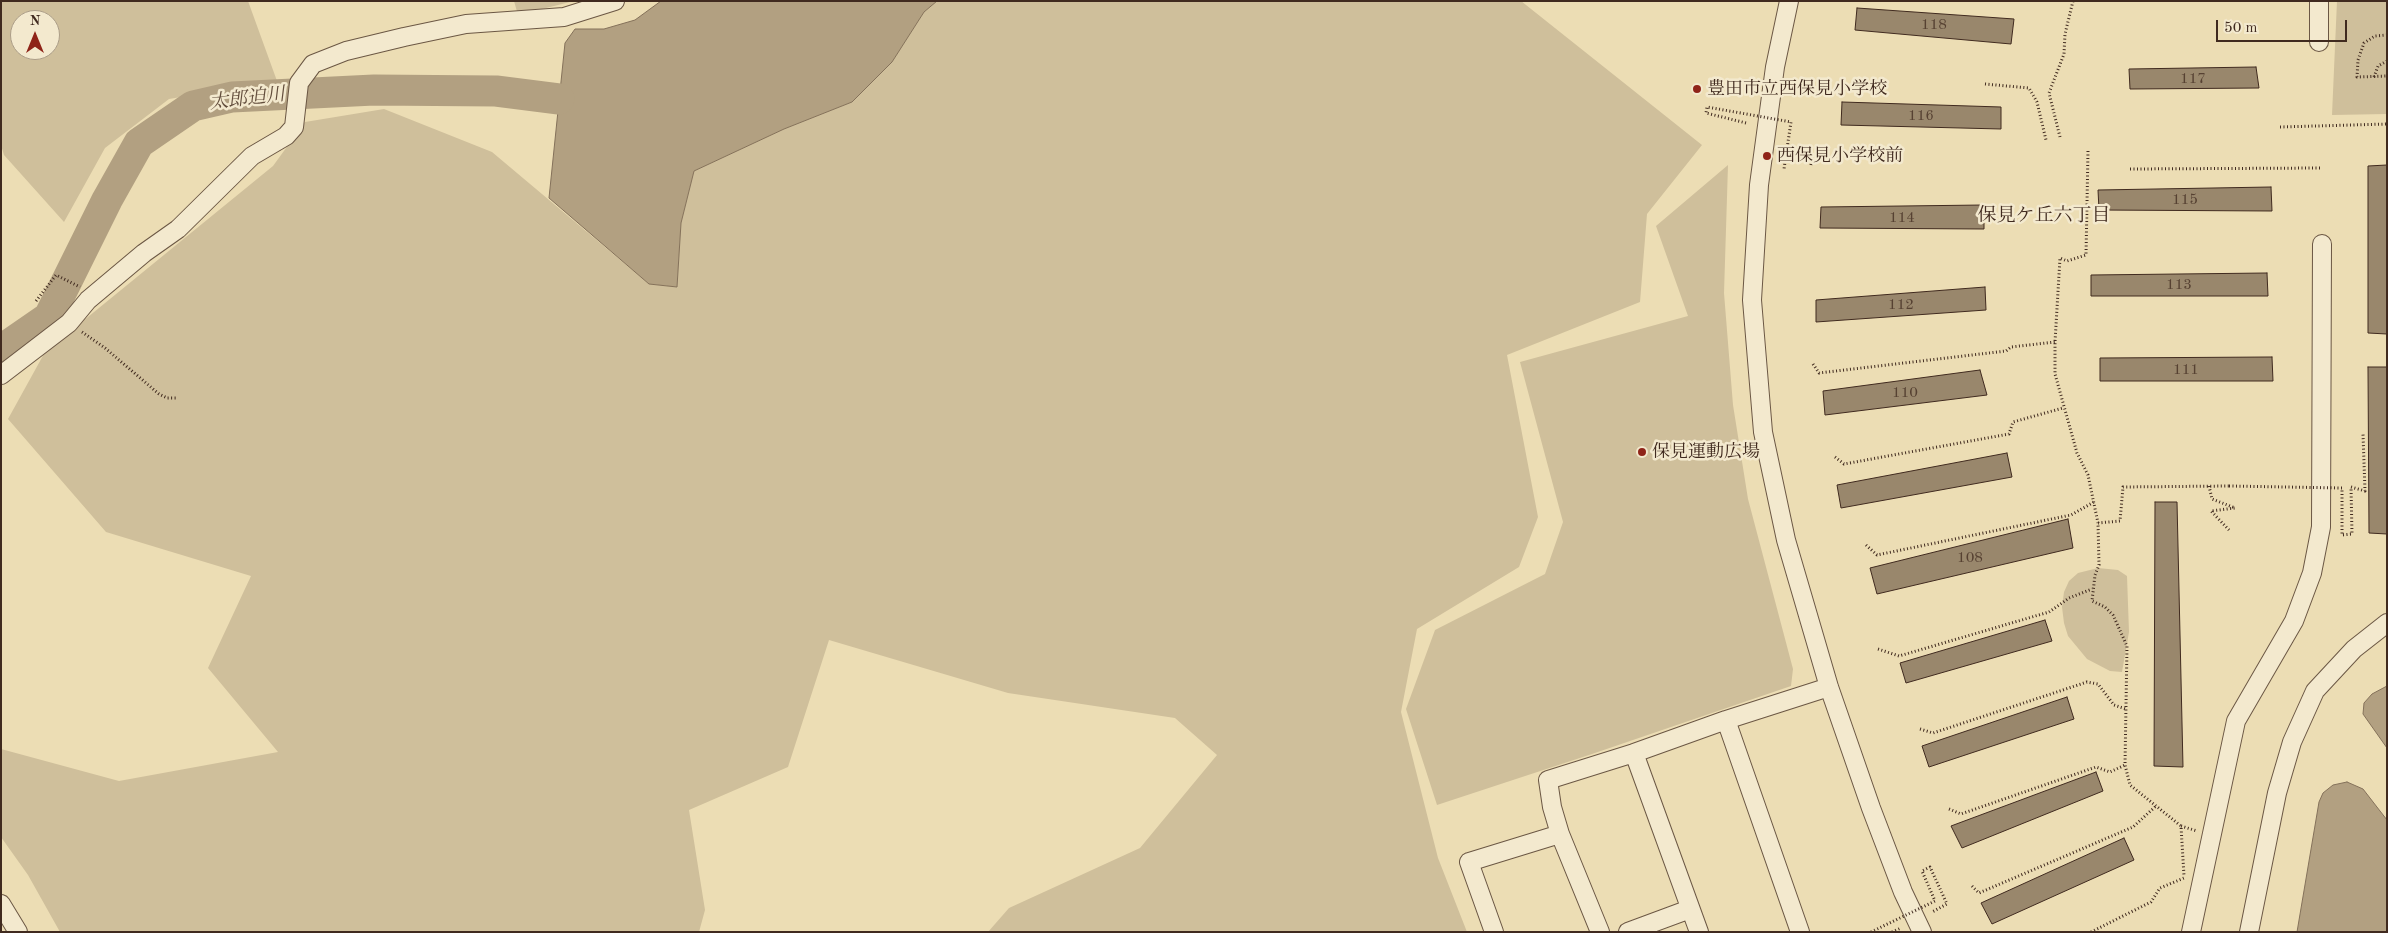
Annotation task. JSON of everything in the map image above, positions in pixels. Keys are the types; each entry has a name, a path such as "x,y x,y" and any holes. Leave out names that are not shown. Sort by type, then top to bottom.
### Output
{"street":[{"path":"1,375 69,323 88,300 144,253 178,229 252,156 286,136 294,127 299,83 313,64 346,51 466,24 564,16 615,1"},
{"path":"1789,1 1775,67 1759,186 1752,300 1763,432 1786,540 1830,687 1874,817 1903,892 1922,932"},
{"path":"2319,1 2319,42"},
{"path":"2191,932 2236,721 2294,621 2312,573 2321,527 2322,244"},
{"path":"2248,932 2277,793 2296,733 2315,691 2354,649 2387,623"},
{"path":"1600,932 1560,834 1552,808 1548,780 1830,687"},
{"path":"1726,720 1800,932"},
{"path":"1634,753 1699,932"},
{"path":"1494,932 1469,862 1560,834"},
{"path":"1,904 18,932"},
{"path":"1628,932 1690,909"}],"path":[{"path":"2060,137 2048,93 2064,54 2065,34 2073,1"},
{"path":"2387,35 2375,36 2364,43 2358,60 2357,77 2387,76"},
{"path":"2374,77 2378,66 2387,61"},
{"path":"1985,84 2030,88 2037,102 2046,140"},
{"path":"1746,123 1706,113 1707,106 1791,122 1784,169"},
{"path":"2280,126 2387,124"},
{"path":"2088,151 2086,255 2067,261 2060,258 2055,342 2056,374 2077,453 2088,474 2098,523 2099,565 2092,589 2092,601 2105,607 2113,615 2127,646 2125,765 2130,784 2181,826 2184,884"},
{"path":"1811,166 1812,154"},
{"path":"2130,169 2321,168"},
{"path":"36,301 56,276 76,284"},
{"path":"69,323 105,348 158,394 167,398 178,398"},
{"path":"1814,364 1819,373 2006,351 2011,347 2055,342"},
{"path":"1835,457 1844,464 2010,434 2013,422 2064,408"},
{"path":"2098,523 2120,521 2123,487 2342,488 2342,535 2352,534 2351,487 2365,490 2363,434"},
{"path":"2208,486 2212,499 2235,508 2211,511 2229,530"},
{"path":"1866,545 1877,555 2071,515 2094,502"},
{"path":"1878,649 1899,656 2050,612 2069,598 2092,589"},
{"path":"1920,729 1933,733 2087,682 2098,684 2114,705 2126,709"},
{"path":"1949,809 1961,814 2096,767 2110,772 2125,765"},
{"path":"1972,886 1979,893 2133,827 2156,806"},
{"path":"1871,932 1935,901 1922,871 1930,867 1947,904 1932,912"},
{"path":"2091,932 2151,902 2160,888 2184,878"},
{"path":"1892,932 1901,928"}],"shaded area":[{"path":"1,1 248,1 277,81 169,99 105,148 64,222 4,155 1,145"},
{"path":"514,1 574,1 518,15"},
{"path":"661,1 937,1 924,12 892,62 852,102 784,129 694,171 681,223 677,287 649,284 549,198 565,43 575,29 604,29 635,20"},
{"path":"937,1 1521,1 1702,145 1647,214 1640,302 1507,355 1538,517 1519,567 1417,629 1401,712 1438,858 1467,932 988,932 1009,908 1140,848 1217,755 1175,718 1008,693 829,640 788,767 689,810 705,910 699,932 60,932 28,875 1,837 1,749 119,781 278,752 208,668 251,576 106,532 8,419 45,352 273,166 305,122 384,109 492,152 649,284 677,287 681,223 694,171 784,129 852,102 892,62 924,12"},
{"path":"2337,1 2387,1 2387,114 2332,115"},
{"name":"保見運動広場","path":"1728,165 1724,293 1733,405 1748,499 1793,669 1791,686 1437,805 1406,709 1435,630 1545,574 1563,522 1520,362 1688,316 1656,226"},
{"path":"2098,568 2118,570 2127,576 2129,632 2122,672 2110,671 2087,659 2068,636 2064,623 2062,607 2064,592 2069,581 2078,573"},
{"path":"2387,686 2387,748 2363,714 2364,703 2372,694"},
{"path":"2347,782 2363,789 2387,820 2387,932 2297,932 2319,802 2323,793 2333,785"}],"building":[{"path":"1857,8 2014,19 2011,44 1855,30"},
{"path":"2256,67 2259,88 2130,89 2129,69"},
{"path":"1842,102 2001,107 2001,129 1841,125"},
{"path":"2387,165 2387,334 2368,333 2368,166"},
{"path":"2271,187 2272,211 2099,210 2098,190"},
{"path":"1984,205 1984,229 1820,228 1821,207"},
{"path":"2267,273 2268,296 2091,296 2091,275"},
{"path":"1985,287 1986,310 1816,322 1816,300"},
{"path":"2272,357 2273,381 2100,381 2100,358"},
{"path":"2368,367 2387,367 2387,534 2369,533"},
{"path":"1980,370 1987,395 1825,415 1823,391"},
{"path":"2007,453 2012,477 1841,508 1837,485"},
{"path":"2155,502 2177,502 2183,767 2154,766"},
{"path":"2068,519 2073,548 1877,594 1870,568"},
{"path":"2045,620 2052,641 1906,683 1900,663"},
{"path":"2067,697 2074,719 1929,767 1922,746"},
{"path":"2096,772 2103,791 1962,848 1951,826"},
{"path":"2124,838 2134,860 1992,924 1981,903"}],"waterway":[{"name":"太郎迫川","path":"1,350 49,317 107,200 139,143 193,106 232,97 374,90 496,91 559,99"}],"place":[{"name":"豊田市立西保見小学校","path":"1697,89"},
{"name":"西保見小学校前","path":"1767,156"},
{"name":"保見運動広場","path":"1642,452"}],"district":[{"name":"保見ケ丘六丁目","path":"2044,216"}]}
